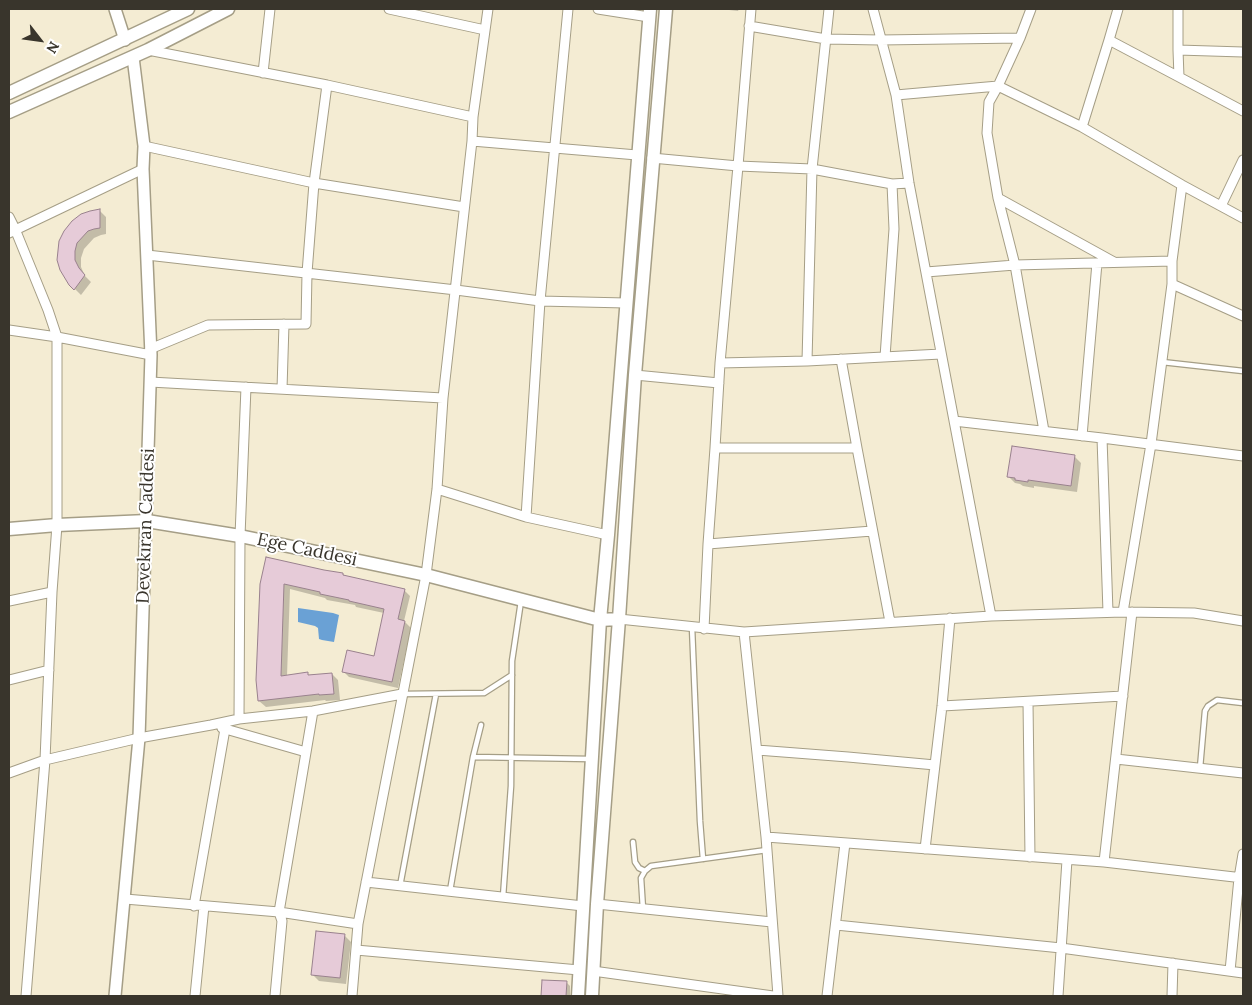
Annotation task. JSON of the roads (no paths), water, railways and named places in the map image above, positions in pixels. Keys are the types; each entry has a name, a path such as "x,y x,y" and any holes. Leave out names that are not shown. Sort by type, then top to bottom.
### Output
{"main road":[{"path":"9,93 188,9"},
{"path":"9,112 148,50 228,9"},
{"path":"592,996 635,376 666,9"},
{"path":"578,996 600,620 649,13"},
{"path":"125,40 132,57"},
{"name":"Ege Caddesi","path":"9,529 58,524 146,521 240,536 426,575 600,620 619,620"}],"street":[{"path":"115,9 125,40"},
{"path":"263,72 270,9"},
{"path":"389,9 484,30"},
{"path":"352,996 358,924 426,575 437,489 443,398 473,118 488,9"},
{"path":"526,517 540,301 568,9"},
{"path":"598,9 649,13"},
{"path":"704,629 720,363 751,9"},
{"path":"807,361 812,169 829,9"},
{"path":"873,9 896,95 909,183 991,616"},
{"path":"877,9 880,40"},
{"path":"1031,9 1020,38 989,102 987,133 998,198 1015,265 1044,432"},
{"path":"1082,127 1118,9"},
{"path":"1178,9 1179,77"},
{"path":"749,26 826,39 1020,38"},
{"path":"1109,40 1243,111"},
{"path":"148,50 328,85 473,118"},
{"path":"1178,50 1243,52"},
{"name":"Devekıran Caddesi","path":"115,996 139,738 151,352 142,169 144,146 132,57"},
{"path":"9,330 151,352 208,325 306,324 307,272 314,183 328,85"},
{"path":"896,95 998,86 1082,127 1243,218"},
{"path":"472,141 638,155"},
{"path":"144,146 314,183 464,208"},
{"path":"652,158 738,166 812,169 892,184 909,183"},
{"path":"1221,206 1243,160"},
{"path":"12,231 142,169"},
{"path":"885,357 894,229 892,184"},
{"path":"1104,862 1123,696 1127,612 1152,444 1182,185"},
{"path":"998,198 1116,263"},
{"path":"9,216 12,231 48,310 58,337 58,524 52,592 46,760 26,996"},
{"path":"147,255 307,272 540,301 626,303"},
{"path":"926,272 1015,265 1172,261"},
{"path":"1082,436 1097,263"},
{"path":"1172,284 1243,316"},
{"path":"282,389 284,324"},
{"path":"720,363 807,361 941,354"},
{"path":"841,359 890,622"},
{"path":"635,376 719,383"},
{"path":"150,382 443,398"},
{"path":"239,719 240,536 246,388"},
{"path":"954,421 1243,456"},
{"path":"1102,438 1108,612"},
{"path":"715,448 857,448"},
{"path":"437,489 526,517 608,535"},
{"path":"708,544 872,531"},
{"path":"9,601 52,592"},
{"path":"619,620 744,632 950,618 1108,612 1194,613 1243,621"},
{"path":"925,849 942,706 950,618"},
{"path":"744,632 766,836 778,996"},
{"path":"9,680 49,670"},
{"path":"9,772 46,760 139,738 211,726 239,719 313,712 402,694"},
{"path":"942,706 1123,696"},
{"path":"1028,702 1030,857"},
{"path":"275,996 282,921 280,912 313,712"},
{"path":"211,726 306,752"},
{"path":"194,906 225,730"},
{"path":"757,750 935,765"},
{"path":"1116,759 1243,773"},
{"path":"766,836 1104,862 1241,878"},
{"path":"827,996 845,843"},
{"path":"1230,972 1243,854"},
{"path":"1058,996 1067,860"},
{"path":"366,882 583,906"},
{"path":"125,899 280,912 358,924"},
{"path":"597,904 772,922"},
{"path":"195,996 204,906"},
{"path":"836,925 1061,948 1243,973"},
{"path":"356,950 579,970"},
{"path":"1172,996 1173,963"},
{"path":"593,971 773,996"}],"lane":[{"path":"1162,362 1243,371"},
{"path":"503,897 511,786 512,661 522,600"},
{"path":"692,628 703,859"},
{"path":"402,694 484,693 512,675"},
{"path":"400,886 436,694"},
{"path":"1200,768 1205,711 1208,706 1217,700 1243,703"},
{"path":"450,891 473,757 481,725"},
{"path":"473,757 592,759"},
{"path":"632,842 635,862 639,868 645,871"},
{"path":"643,909 641,878 651,866 767,850"}],"water":[{"path":"298,608 339,615 334,642 319,639 318,628 315,626 298,622"}]}
